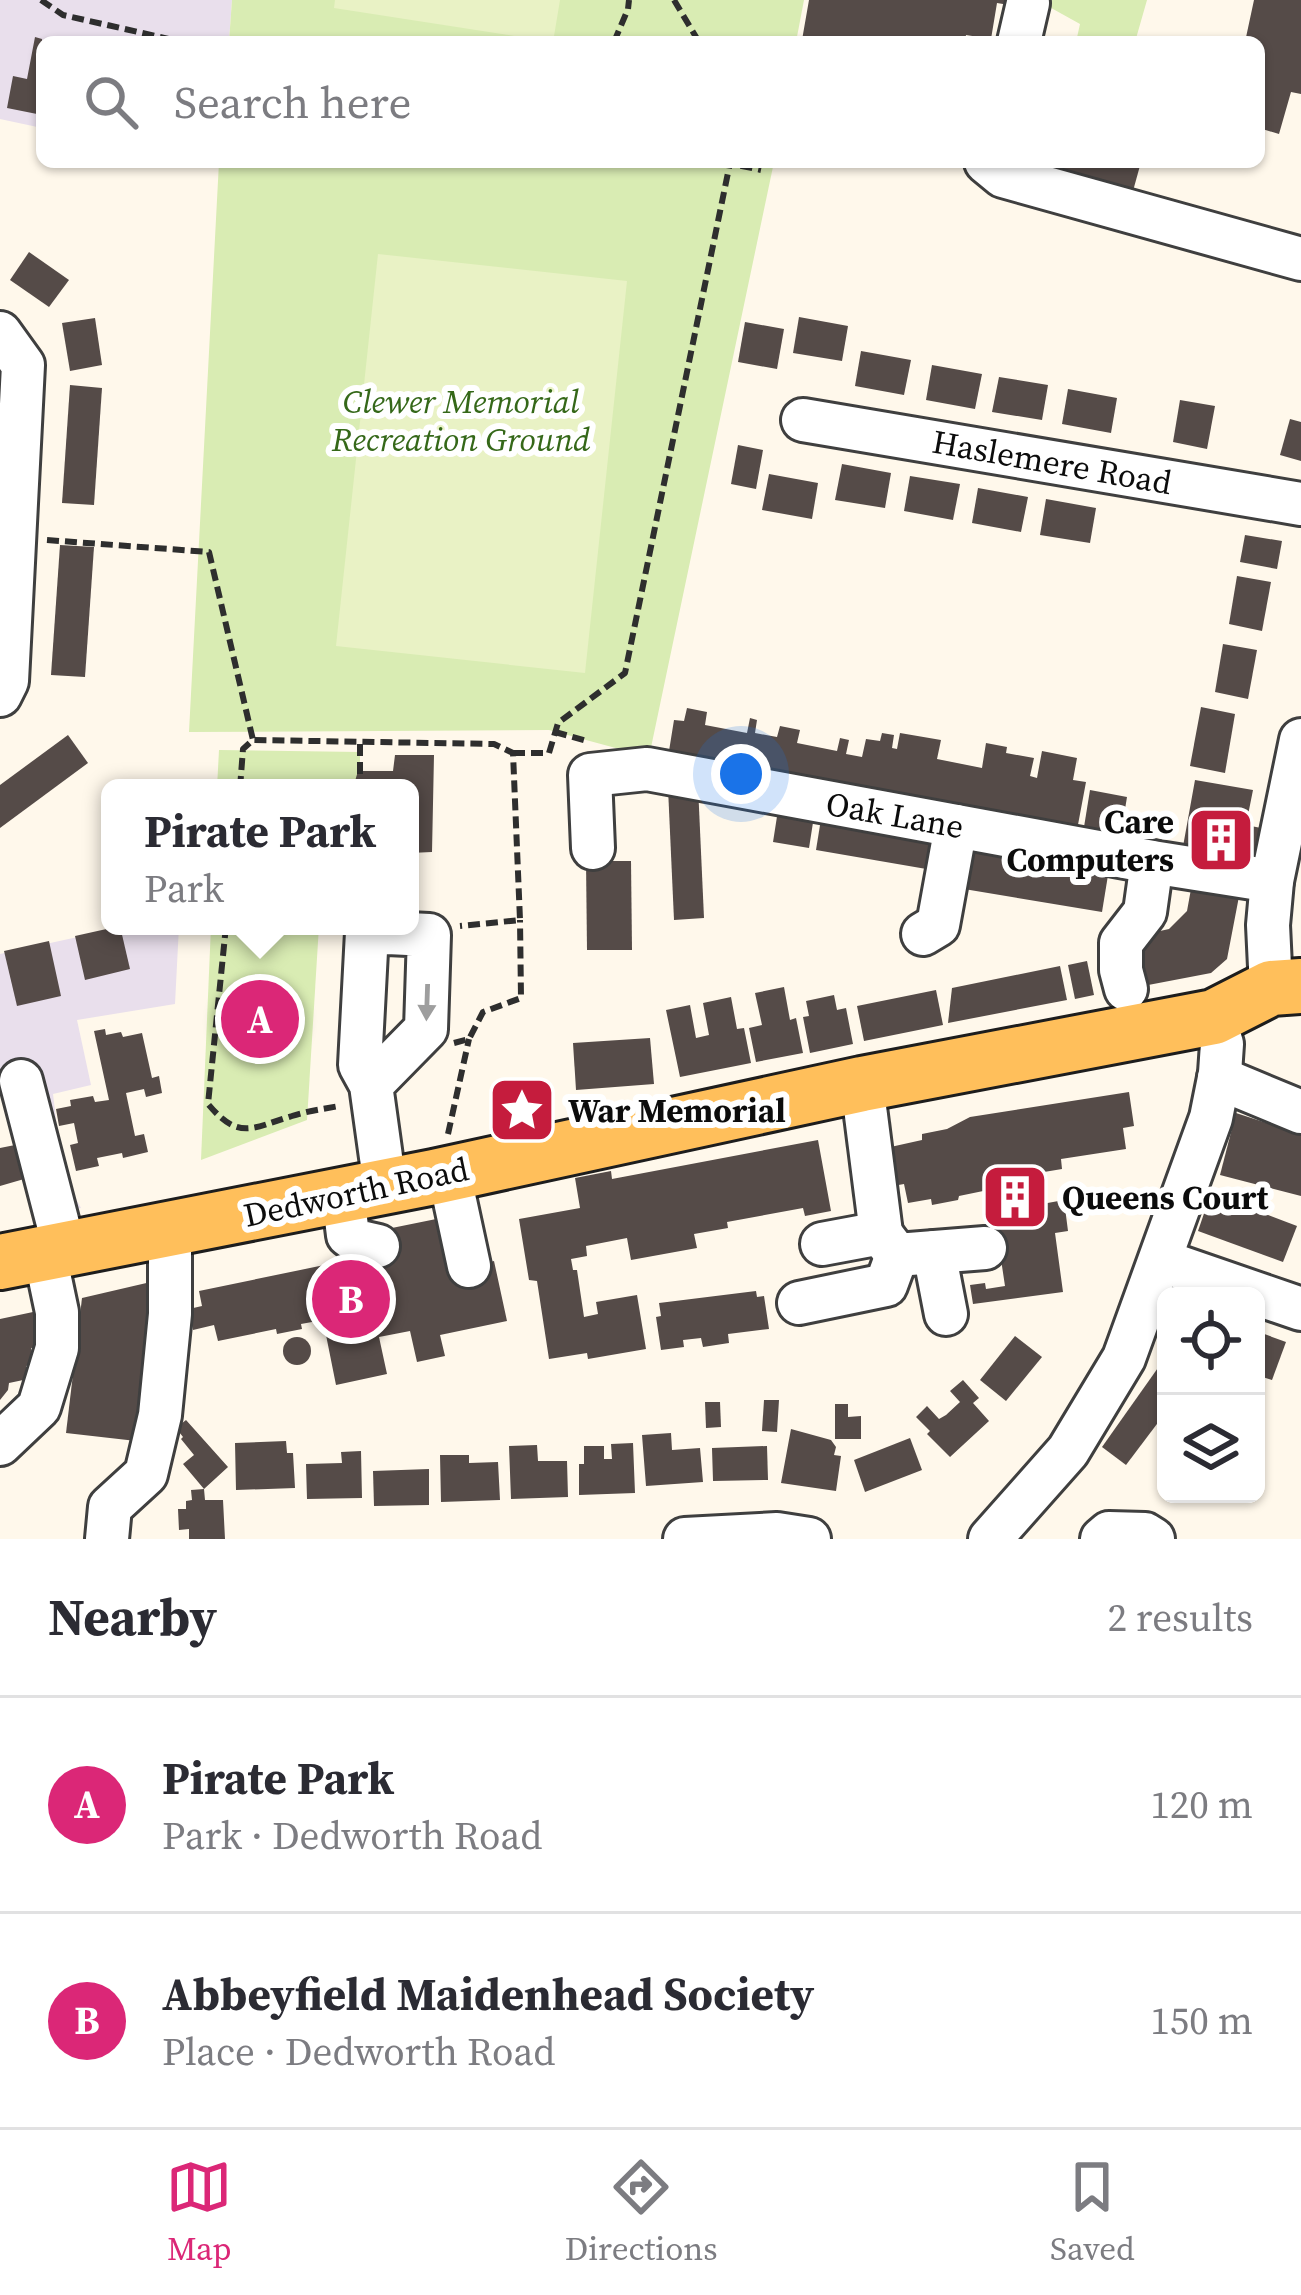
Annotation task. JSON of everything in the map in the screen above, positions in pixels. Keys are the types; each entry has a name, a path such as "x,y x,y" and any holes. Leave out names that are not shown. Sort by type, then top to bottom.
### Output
{"main road":[{"name":"Dedworth Road","path":"37,1256 453,1173 862,1084 1214,1017 1286,987"}],"street":[{"path":"993,168 1003,176 1301,259"},
{"path":"0,333 23,365 7,682 0,694"},
{"name":"Haslemere Road","path":"803,420 1301,504"},
{"path":"1286,987 1268,925 1272,881 1301,740"},
{"name":"Oak Lane","path":"593,848 590,775 647,769 1272,881"},
{"path":"923,934 938,926 956,826"},
{"path":"1126,989 1121,943 1145,912 1152,862"},
{"path":"990,1539 1068,1451 1124,1358 1211,1118 1222,1044 1214,1017"},
{"path":"1219,1078 1301,1112"},
{"path":"0,1444 39,1407 57,1348 57,1312 37,1256 21,1081"},
{"path":"862,1084 904,1246 946,1314"},
{"path":"355,1095 364,1191 348,1235 378,1246"},
{"path":"453,1173 469,1266"},
{"path":"107,1539 110,1507 146,1474 160,1415 170,1314 170,1230"},
{"path":"822,1244 985,1248"},
{"path":"799,1304 886,1286 904,1246"},
{"path":"1162,1261 1301,1309"},
{"path":"1102,1539 1108,1533 1145,1534 1153,1539"},
{"path":"685,1539 777,1534 809,1539"}],"path":[{"path":"41,0 63,15 156,36"},
{"path":"617,36 628,0"},
{"path":"674,0 695,36"},
{"path":"240,779 244,749 253,740 494,744 513,753 549,753 558,723 625,673 726,168"},
{"path":"14,537 209,552 253,740"},
{"path":"360,742 360,779"},
{"path":"453,1173 448,1132 469,1039 483,1012 521,998 513,753"},
{"path":"457,927 520,920"},
{"path":"225,935 208,1104 224,1124 251,1131 355,1095"},
{"path":"447,1046 469,1039"}],"shaded area":[{"path":"0,0 232,0 229,36 36,36 36,127 0,119"},
{"path":"101,932 179,935 175,1004 77,1020 91,1085 53,1094 63,1176 81,1208 38,1218 7,1074 0,1075 0,954"}],"green space":[{"path":"232,0 804,0 797,36 229,36"},
{"path":"335,0 560,0 554,36 514,36 334,8"},
{"path":"1047,0 1147,0 1137,36 1077,36 1080,24 1044,4"},
{"name":"Clewer Memorial Recreation Ground","path":"219,168 773,168 649,757 549,730 189,732"},
{"path":"378,254 627,281 585,673 336,646"},
{"path":"219,750 360,752 360,779 217,779"},
{"path":"211,935 318,935 307,1120 201,1160"}],"building":[{"path":"809,0 1016,0 1015,6 997,3 992,36 803,36"},
{"path":"1254,0 1301,0 1301,94 1291,92 1279,134 1265,130 1265,36 1246,36"},
{"path":"35,37 36,114 7,108 13,76 27,79"},
{"path":"1058,168 1139,168 1133,191"},
{"path":"29,252 69,280 49,307 10,280"},
{"path":"799,317 848,326 842,361 793,353"},
{"path":"95,318 102,365 70,371 62,323"},
{"path":"745,322 784,329 777,369 738,362"},
{"path":"861,351 911,360 904,395 855,386"},
{"path":"932,365 982,374 975,409 926,400"},
{"path":"999,377 1048,385 1042,420 992,412"},
{"path":"70,385 102,388 94,505 62,503"},
{"path":"1068,389 1117,398 1111,433 1062,424"},
{"path":"1180,400 1215,406 1207,449 1173,442"},
{"path":"1290,419 1301,422 1301,461 1280,455"},
{"path":"738,445 763,450 756,489 731,484"},
{"path":"842,464 891,473 885,508 835,500"},
{"path":"769,474 818,483 812,519 762,510"},
{"path":"910,476 960,484 953,520 904,511"},
{"path":"978,488 1028,497 1021,532 972,523"},
{"path":"1046,499 1096,508 1090,543 1040,535"},
{"path":"1245,535 1282,541 1277,569 1240,562"},
{"path":"60,545 94,547 85,677 51,675"},
{"path":"1237,576 1271,582 1262,631 1229,624"},
{"path":"1223,644 1257,650 1248,699 1215,692"},
{"path":"1201,707 1235,714 1225,773 1190,766"},
{"path":"687,708 707,712 705,725 747,733 750,718 757,720 755,733 777,737 780,726 800,730 797,743 837,751 840,738 849,740 846,754 862,757 866,739 880,741 882,733 894,735 892,748 897,749 900,733 941,740 937,759 982,768 986,743 1007,747 1006,753 1034,758 1030,776 1037,778 1042,751 1077,758 1073,780 1086,782 1077,830 669,751 674,720 684,721"},
{"path":"68,735 88,763 0,828 0,785"},
{"path":"395,755 434,755 432,852 419,853 419,779 356,779 358,771 393,771"},
{"path":"1195,780 1253,790 1246,825 1261,828 1254,865 1182,852"},
{"path":"698,786 704,918 674,920 668,788"},
{"path":"1090,790 1127,797 1121,834 1084,827"},
{"path":"778,810 814,816 809,848 773,842"},
{"path":"821,819 943,840 938,871 816,850"},
{"path":"971,845 1109,869 1102,912 964,889"},
{"path":"586,861 631,861 632,950 587,950"},
{"path":"1193,878 1241,886 1227,959 1211,973 1143,986 1133,937 1169,929 1187,911"},
{"path":"101,930 101,935 122,935 130,969 85,980 75,936"},
{"path":"49,941 61,996 17,1006 4,951"},
{"path":"1087,961 1094,995 1075,999 1068,965"},
{"path":"1060,966 1067,1000 948,1023 952,988"},
{"path":"784,987 803,1053 756,1062 749,1028 762,1025 755,993"},
{"path":"936,990 943,1025 864,1041 857,1006"},
{"path":"834,995 837,1010 846,1008 853,1044 810,1053 803,1017 809,1016 806,1001"},
{"path":"731,997 751,1063 680,1077 666,1010 690,1005 696,1038 709,1035 703,1003"},
{"path":"105,1029 106,1035 121,1032 123,1037 142,1033 152,1078 159,1076 162,1093 146,1097 144,1089 126,1093 135,1136 144,1134 148,1152 97,1158 99,1166 76,1171 70,1145 78,1143 74,1123 59,1126 56,1109 71,1106 70,1100 93,1096 95,1102 109,1100 94,1031"},
{"path":"650,1038 654,1084 576,1090 573,1043"},
{"name":"Queens Court","path":"1129,1092 1134,1126 1123,1128 1126,1149 1061,1159 1062,1169 1038,1173 1042,1204 1064,1200 1068,1231 1055,1233 1063,1292 973,1304 970,1285 1005,1286 999,1246 992,1244 987,1219 993,1218 988,1190 932,1205 931,1199 908,1203 904,1184 893,1186 886,1148 922,1140 922,1134 947,1129 970,1117"},
{"path":"1236,1113 1301,1134 1301,1196 1220,1175"},
{"path":"818,1140 831,1211 805,1216 803,1208 727,1222 728,1228 694,1234 697,1248 631,1260 627,1238 586,1246 587,1256 571,1259 584,1317 598,1314 596,1302 637,1295 646,1349 588,1359 587,1353 549,1359 537,1281 529,1280 519,1219 580,1208 575,1178 611,1171 612,1179"},
{"path":"25,1143 31,1177 0,1186 0,1148"},
{"path":"1211,1193 1297,1226 1283,1262 1198,1231"},
{"path":"451,1216 462,1268 494,1261 507,1321 440,1335 445,1356 417,1362 410,1331 379,1337 387,1374 336,1385 323,1320 277,1334 276,1329 218,1341 214,1325 193,1330 189,1309 202,1306 199,1291 387,1252 382,1230"},
{"path":"155,1281 145,1442 66,1433 82,1298"},
{"path":"756,1291 757,1297 764,1296 769,1329 728,1334 729,1343 703,1347 701,1338 683,1340 684,1347 661,1350 659,1303"},
{"path":"33,1312 40,1347 31,1348 35,1364 26,1366 28,1379 9,1383 0,1400 0,1319"},
{"path":"1265,1334 1286,1342 1272,1380 1265,1378"},
{"path":"1015,1336 1042,1357 1006,1401 980,1380"},
{"path":"297,1337 307,1341 311,1351 307,1361 297,1365 287,1361 283,1351 287,1341"},
{"path":"1157,1369 1157,1424 1126,1465 1102,1447"},
{"path":"963,1380 979,1398 973,1403 989,1421 950,1457 916,1417 927,1406 939,1419 946,1415 960,1402 950,1391"},
{"path":"764,1400 779,1400 777,1432 762,1431"},
{"path":"705,1402 720,1402 721,1427 706,1428"},
{"path":"835,1404 848,1404 848,1417 861,1416 861,1439 835,1439"},
{"path":"186,1420 228,1467 204,1489 183,1464 194,1455 176,1428"},
{"path":"791,1429 831,1440 834,1455 841,1456 836,1491 781,1483"},
{"path":"671,1433 672,1450 700,1448 703,1482 646,1486 642,1435"},
{"path":"910,1438 922,1470 865,1492 854,1460"},
{"path":"286,1441 287,1453 293,1453 295,1488 236,1490 235,1443"},
{"path":"633,1443 635,1493 579,1495 584,1446 604,1446 604,1459 612,1459 611,1444"},
{"path":"537,1445 538,1461 567,1461 568,1497 511,1499 509,1446"},
{"path":"767,1446 768,1480 713,1481 712,1448"},
{"path":"361,1451 362,1498 307,1499 306,1464 342,1463 341,1452"},
{"path":"440,1455 469,1455 469,1463 498,1462 500,1500 441,1502"},
{"path":"429,1469 429,1505 374,1506 373,1471"},
{"path":"204,1489 205,1500 223,1500 225,1539 189,1539 189,1529 179,1530 178,1509 186,1509 191,1490"}],"place":[{"name":"Care Computers","path":"1221,840"},
{"name":"Pirate Park","path":"260,1019"},
{"name":"War Memorial","path":"522,1110"},
{"name":"Queens Court","path":"1015,1197"},
{"name":"Abbeyfield Maidenhead Society","path":"351,1299"}]}
